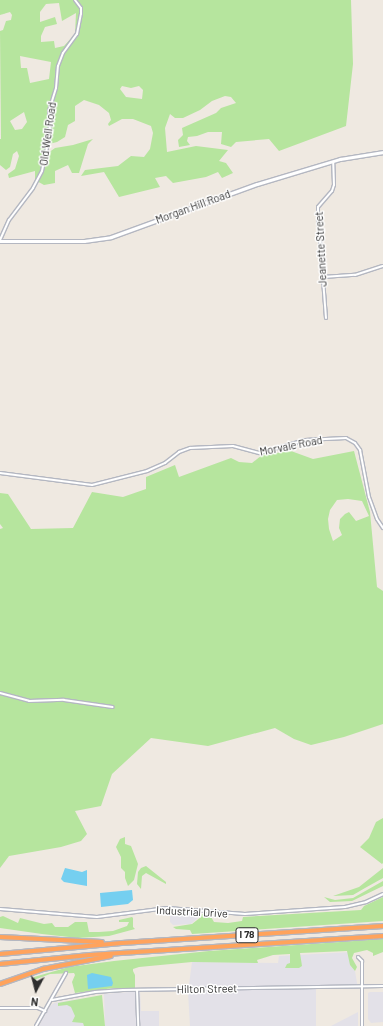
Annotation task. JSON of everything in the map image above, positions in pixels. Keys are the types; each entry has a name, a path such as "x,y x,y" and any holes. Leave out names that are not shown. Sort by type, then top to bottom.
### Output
{"highway":[{"name":"I 78","path":"0,954 122,943 383,926"},
{"name":"I 78","path":"0,964 141,952 383,936"},
{"path":"0,937 122,943"},
{"path":"0,984 43,969 66,963 141,952"}],"main road":[{"name":"Morgan Hill Road","path":"0,241 84,241 104,238 247,187 358,155 383,152"}],"street":[{"name":"Old Well Road","path":"0,241 9,220 32,189 42,171 50,134 49,111 56,88 58,66 63,53 77,34 81,14 81,8 75,0"},
{"name":"Jeanette Street","path":"326,318 318,207 332,191 334,180 333,162"},
{"path":"323,277 355,275 383,266"},
{"name":"Morvale Road","path":"0,473 92,485 142,473 162,465 180,452 190,448 232,446 260,453 305,440 346,438 355,443 360,450 368,498 373,511 383,528"},
{"path":"0,693 30,701 64,700 112,707"},
{"name":"Industrial Drive","path":"0,909 97,917 167,908 245,914 344,907 366,902 383,894"},
{"path":"358,957 362,961 362,1026"},
{"path":"36,1026 66,973"},
{"name":"Hilton Street","path":"52,1000 95,992 137,990 383,986"},
{"path":"137,990 138,1026"},
{"path":"0,1008 38,1008 45,1011"}],"shaded area":[{"path":"170,910 200,913 198,918 191,924 173,925 170,922"},
{"path":"351,952 350,965 355,971 358,989 316,989 316,1026 190,1026 188,992 192,962 278,963 279,956"},
{"path":"140,991 141,1011 159,1011 159,1026 105,1026 104,994"},
{"path":"383,992 383,1022 371,1023 368,1019 368,993"},
{"path":"80,999 84,1026 39,1026 50,1006 54,1003"},
{"path":"358,1012 358,1026 331,1026"}],"green space":[{"path":"0,0 351,0 353,64 346,126 279,151 269,139 236,142 231,147 221,144 222,132 208,132 197,136 188,137 187,141 190,145 179,147 178,140 183,135 182,128 216,113 221,108 236,103 231,97 225,96 212,101 200,110 183,118 175,118 170,114 165,128 167,152 196,146 228,150 219,161 226,163 233,173 222,178 218,172 206,177 173,183 166,176 155,178 160,187 119,197 104,172 81,176 85,170 118,166 131,156 144,157 150,149 153,133 151,126 133,119 122,119 109,126 108,124 111,120 109,113 99,105 84,100 75,106 75,121 68,125 65,137 57,142 45,145 45,149 48,153 55,148 73,145 93,139 88,144 79,173 72,173 68,165 55,171 55,183 44,185 35,180 35,171 9,178 8,174 15,169 19,156 17,151 13,154 10,167 6,170 0,165 0,31 3,30 6,21 11,20 12,15 10,12 0,15","holes":["59,3 62,21 76,13 75,34 64,46 55,48 54,41 41,42 41,36 45,27 57,24 55,17 40,22 40,12 46,4","20,56 51,62 49,79 30,83 27,68 21,68","122,86 131,88 139,86 143,90 142,99 126,97 120,89","24,112 27,122 22,129 15,130 10,121"]},
{"path":"291,451 313,459 354,451 370,512 377,587 383,591 383,724 344,737 311,745 294,739 275,728 208,746 151,738 112,774 101,806 75,811 87,834 81,841 61,847 9,856 0,868 0,529 3,528 0,524 0,493 8,494 31,529 73,528 92,492 123,497 146,489 146,477 175,465 179,477 231,458 239,462 252,463 262,455","holes":["348,499 362,501 369,516 356,521 349,512 345,514 340,519 339,528 342,535 333,541 329,529 328,519 330,510 337,500"]},
{"path":"383,818 382,864 360,847 369,838 376,822"},
{"path":"125,837 125,844 131,846 138,864 134,880 128,886 125,878 125,872 121,868 121,857 116,847 120,839"},
{"path":"146,866 166,882 166,884 146,873 142,876 141,889 137,884 138,872 141,868"},
{"path":"383,868 383,878 353,895 333,896 359,887"},
{"path":"383,881 383,886 352,901 330,902 324,897 335,900 353,898"},
{"path":"383,897 383,921 192,934 190,930 176,929 173,927 192,924 201,917 202,914 210,915 214,922 228,923 242,921 243,917 361,910 364,906"},
{"path":"3,916 18,923 20,918 44,924 52,923 55,927 68,927 75,922 87,922 89,932 113,931 127,926 129,922 119,922 119,920 132,917 133,927 135,929 109,936 78,938 0,928 0,917"},
{"path":"383,939 383,952 373,956 373,953 367,950 354,953 352,958 357,967 355,971 350,965 347,951 300,953 302,966 299,968 285,968 287,964 290,963 290,954 273,955 257,960 258,963 192,962 139,967 133,969 135,975 135,988 114,988 75,993 72,982 75,975 74,973 50,974 34,980 34,977 69,967 114,961 209,951"},
{"path":"102,995 105,1026 84,1026 83,1023 72,1022 75,1016 71,1007 67,1005 58,1006 58,1003"}],"water":[{"path":"65,868 82,872 87,870 87,886 64,882 61,879"},
{"path":"132,890 133,900 128,904 101,907 100,893"},
{"path":"92,973 111,977 113,983 112,986 88,989 87,975"}]}
